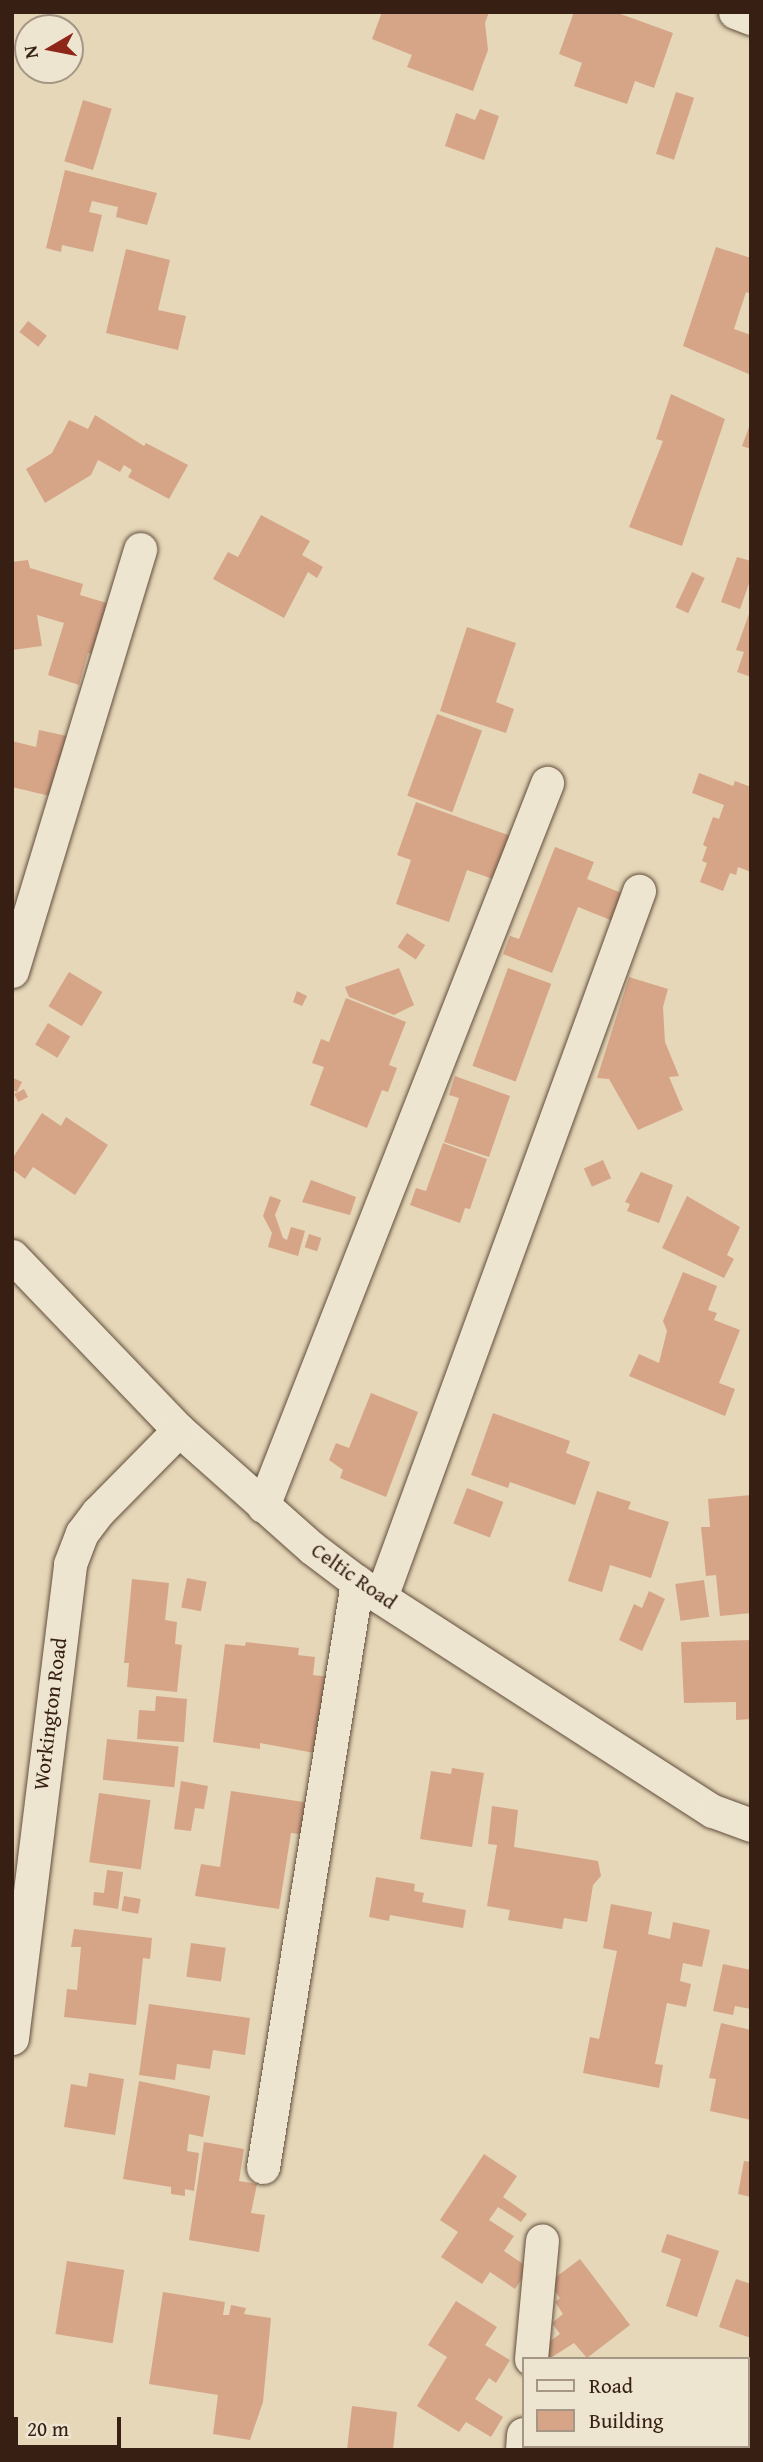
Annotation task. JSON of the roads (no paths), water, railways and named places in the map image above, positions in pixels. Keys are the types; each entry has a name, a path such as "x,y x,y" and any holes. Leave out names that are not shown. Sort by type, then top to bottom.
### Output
{"street":[{"path":"735,12 751,18"},
{"path":"12,971 140,549"},
{"path":"263,1506 547,783"},
{"path":"263,2167 369,1589 639,891"},
{"name":"Celtic Road","path":"12,1256 179,1430 263,1506 369,1589 713,1811 751,1825"},
{"name":"Workington Road","path":"12,2038 71,1564 82,1533 98,1512 179,1430"},
{"path":"531,2357 542,2241"}]}
